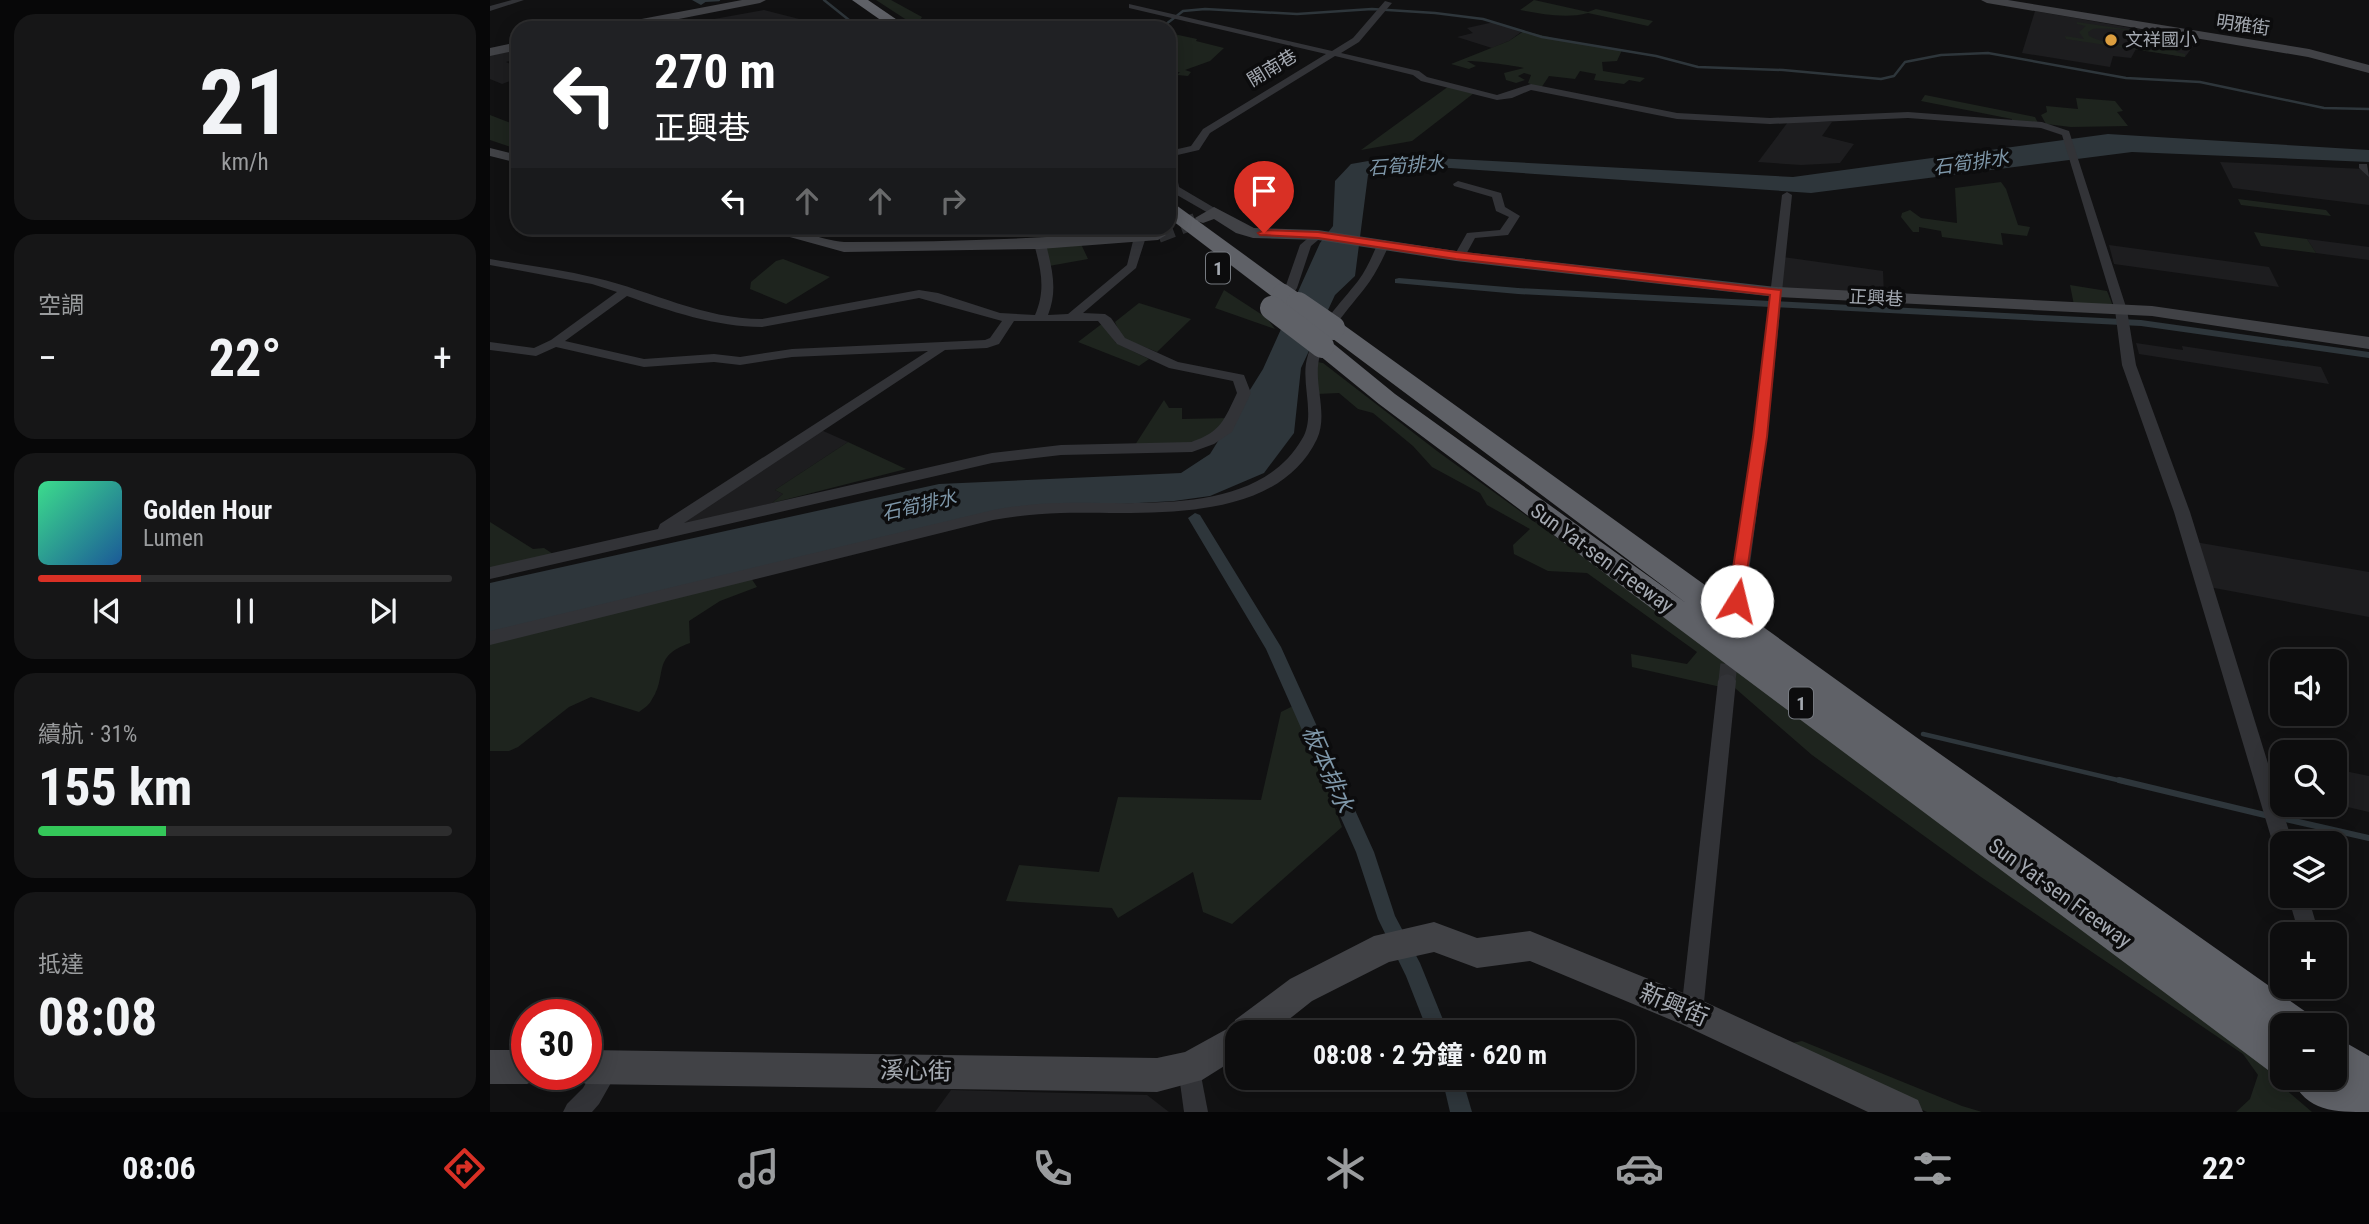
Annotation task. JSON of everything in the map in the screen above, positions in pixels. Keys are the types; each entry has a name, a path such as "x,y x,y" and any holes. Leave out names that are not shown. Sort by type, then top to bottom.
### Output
{"highway":[{"path":"853,3 874,21"},
{"path":"853,3 888,21"},
{"name":"Sun Yat-sen Freeway","path":"1176,214 1282,296 1328,337 1387,399 2270,1047"},
{"name":"Sun Yat-sen Freeway","path":"1168,235 1282,296"},
{"name":"Sun Yat-sen Freeway","path":"1328,337 2274,1013"},
{"path":"2347,1065 2369,1080"},
{"path":"2329,1090 2359,1112"}],"street":[{"path":"490,9 520,0"},
{"path":"651,21 760,0"},
{"name":"明雅街","path":"1987,0 2309,53 2369,69"},
{"path":"1132,6 1416,73 1424,79 1505,97 1522,88 1531,87 1677,116 1781,121 1908,115 2042,125 2066,133 2121,310 2129,365 2182,512 2279,831"},
{"name":"開南巷","path":"1176,152 1195,148 1206,131 1356,40 1383,8"},
{"path":"490,52 511,48"},
{"path":"490,152 511,157"},
{"path":"1458,184 1497,195 1500,209 1515,216 1504,233 1471,235 1460,256"},
{"path":"1176,191 1208,215 1249,232 1318,235"},
{"path":"1737,601 1760,437 1787,195"},
{"path":"800,235 844,247 1040,244 1147,235"},
{"path":"1282,296 1306,245 1318,235"},
{"name":"正興巷","path":"1318,235 1460,256 1776,292 2152,311 2369,342"},
{"path":"1070,317 1132,266 1140,237"},
{"path":"490,638 993,515 1029,509 1183,506 1240,494 1262,486 1287,470 1310,439 1313,358 1338,311 1363,283 1384,243"},
{"path":"1040,244 1050,287 1049,300 1040,319"},
{"path":"490,262 595,281 667,306 749,324 919,294 934,296 990,315 1010,318 1101,317 1121,341 1174,365 1239,378 1244,393 1231,424 1216,437 1192,447 1061,450 992,458 490,573"},
{"path":"490,346 536,352 555,343 625,292"},
{"path":"555,343 644,363 714,358 740,361 792,353 990,343 1010,318"},
{"path":"654,535 942,347"},
{"path":"1692,1012 1727,681"},
{"path":"1262,1020 1301,990 1386,947 1433,938"},
{"name":"新興街","path":"1433,938 1477,953 1530,946 1692,1012 1906,1112"},
{"name":"溪心街","path":"602,1067 1157,1075 1190,1069 1225,1050"},
{"path":"490,1067 511,1067"},
{"path":"1190,1069 1196,1112"},
{"path":"575,1112 591,1096 592,1090"}],"shaded area":[{"path":"876,0 891,0 925,21 908,21"},
{"path":"1534,0 1588,12 1596,9 1653,21 1648,26 1588,13 1563,16 1520,10"},
{"path":"764,10 803,20 800,21 703,21"},
{"name":"文祥國小","path":"2035,11 2197,41 2185,57 2136,49 2131,58 2113,56 2110,67 2022,53"},
{"path":"1494,22 1521,32 1492,48 1457,37 1473,33 1467,28"},
{"path":"2077,22 2190,39 2190,41 2175,39 2184,48 2176,52 2185,54 2185,57 2066,39 2065,36 2084,39 2079,32 2086,26","holes":["2093,29 2150,34 2176,46 2169,49 2147,49 2089,36 2088,32"]},
{"path":"1524,31 1622,50 1617,61 1602,62 1603,71 1645,78 1640,82 1629,80 1624,84 1594,80 1596,74 1580,71 1575,79 1549,76 1541,88 1528,83 1531,75 1524,73 1518,76 1525,80 1516,83 1506,80 1504,73 1524,68 1521,67 1467,61 1476,66 1469,69 1451,64 1509,41"},
{"path":"1176,34 1224,48 1210,61 1185,70 1191,72 1188,76 1177,75 1180,72 1176,72"},
{"path":"511,51 511,60 506,62 511,64 511,81 502,84 490,79 490,55"},
{"path":"1449,86 1474,93 1412,141 1361,150"},
{"path":"1925,95 2035,117 2038,123 2012,121 1921,101"},
{"path":"2076,98 2115,101 2123,111 2117,112 2128,126 2071,127 2046,124 2041,115 2047,112 2046,106 2078,109"},
{"path":"490,115 511,123 511,147 490,140"},
{"path":"1788,122 1832,122 1822,136 1854,144 1840,163 1801,165 1758,162"},
{"path":"2220,162 2364,169 2369,177 2369,205 2233,188"},
{"path":"2001,182 2018,225 2030,227 2027,236 2001,233 2003,245 1942,237 1941,231 1919,227 1919,232 1913,232 1901,217 1902,213 1910,210 1921,218 1957,223 1955,188"},
{"path":"2238,199 2326,210 2331,216 2241,205"},
{"path":"2254,232 2307,239 2316,253 2261,246"},
{"path":"2307,239 2369,247 2369,260 2316,253"},
{"path":"1081,244 1088,259 1049,266 1044,248"},
{"path":"2109,245 2269,267 2279,287 2114,264"},
{"path":"1783,257 1883,271 1884,295 1781,288"},
{"path":"783,259 830,277 786,304 750,289 751,282 776,261"},
{"path":"2070,285 2107,291 2113,306 2074,305"},
{"path":"1224,290 1267,318 1275,329 1215,308"},
{"path":"1139,303 1191,319 1157,352 1122,338 1115,322"},
{"path":"1103,323 1116,343 1149,359 1139,366 1078,342"},
{"path":"2136,343 2183,350 2182,346 2321,367 2329,384 2139,354"},
{"path":"1317,362 1323,363 1437,451 1712,650 2270,1064 2270,1090 2286,1090 2312,1112 2236,1112 2250,1099 2258,1075 2243,1054 1981,877 1812,755 1728,682 1721,687 1632,667 1631,654 1687,664 1697,652 1587,573 1548,571 1514,554 1513,545 1530,529 1487,505 1480,493 1432,467 1413,446 1373,413 1358,409 1339,393 1317,394"},
{"path":"1164,400 1169,408 1182,408 1182,419 1231,418 1222,428 1200,440 1135,445"},
{"path":"821,430 848,442 775,490 783,494 772,503 673,527"},
{"path":"848,442 906,469 772,503 783,494 775,490"},
{"path":"490,522 533,549 544,548 553,554 490,568"},
{"path":"2195,542 2369,572 2369,617 2209,587"},
{"path":"751,578 757,587 720,601 689,621 690,643 670,654 662,668 656,692 649,704 639,712 591,697 569,707 518,747 509,751 490,751 490,643"},
{"path":"1295,705 1342,827 1232,924 1203,912 1193,872 1118,918 1112,908 1006,901 1019,865 1099,872 1118,797 1261,800 1281,712"},
{"path":"2347,771 2369,776 2369,812 2347,807"},
{"path":"1802,1041 1982,1112 1927,1112 1782,1045"},
{"path":"951,1090 1147,1095 1169,1112 935,1112"}],"water":[{"name":"石筍排水","path":"2108,134 2369,150 2369,162 2132,152 1811,193 1406,165 1368,175 1355,276 1335,295 1301,368 1294,433 1264,473 1210,496 1174,501 1016,510 490,634 490,583 939,484 1181,473 1210,454 1263,369 1320,243 1333,226 1335,181 1351,164 1397,156 1793,177"}],"waterway":[{"path":"701,1 719,0"},
{"path":"824,0 849,20"},
{"path":"1170,21 1183,11 1205,9 1297,14 1372,9 1435,13 1483,19 1542,37 1656,56 1698,67 1783,70 1881,79 1894,76 1905,62 1941,55 1988,53 2126,78 2200,82 2324,108 2369,109"},
{"path":"1399,281 1518,291 2141,323 2369,355"},
{"name":"板本排水","path":"1195,518 1273,647 1365,852 1387,919 1413,970 1433,1020"},
{"path":"1923,734 2126,782"},
{"path":"2119,780 2269,816"},
{"path":"2281,818 2369,838"},
{"name":"板本排水","path":"1455,1090 1461,1112"}],"tunnel":[{"path":"1176,228 1203,218"},
{"path":"1727,681 1731,645"}],"place":[{"name":"文祥國小","path":"2111,40"}],"route":[{"path":"1264,233 1318,235 1456,256 1776,292 1760,437 1737,601"}]}
